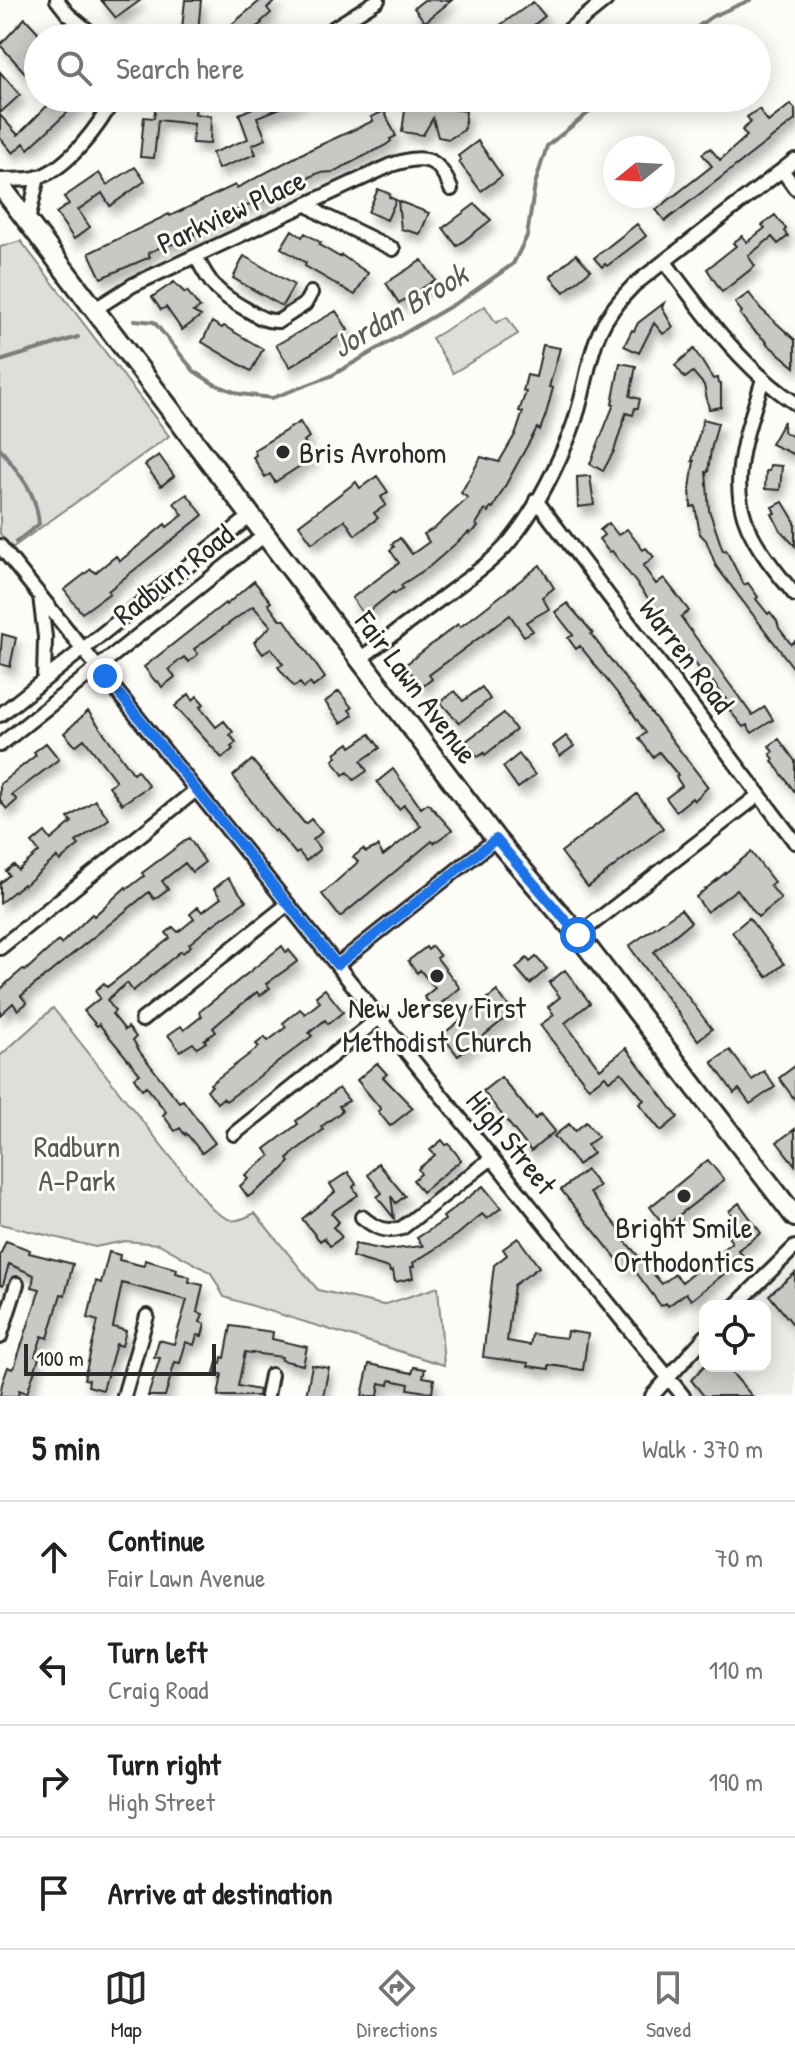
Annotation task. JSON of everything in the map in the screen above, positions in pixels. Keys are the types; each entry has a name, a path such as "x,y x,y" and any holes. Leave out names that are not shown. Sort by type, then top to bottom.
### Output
{"main road":[{"name":"Fair Lawn Avenue","path":"3,193 28,221 496,839 578,935 795,1217"}],"street":[{"path":"57,0 80,24"},
{"path":"340,24 378,0"},
{"path":"576,24 606,0"},
{"path":"3,193 38,177 74,153 105,112"},
{"name":"Parkview Place","path":"95,309 133,285 391,165 416,158 426,159 442,170 451,189"},
{"path":"361,658 498,554 514,537 569,436 579,411 589,357 604,319 615,303 795,160"},
{"path":"782,170 795,188"},
{"path":"28,221 38,177"},
{"path":"308,205 393,249"},
{"path":"196,256 214,288 264,319 279,321 287,317 305,304 311,293"},
{"path":"665,262 707,318 763,379 795,403"},
{"path":"763,379 741,454 739,494 750,531 760,550 795,595"},
{"name":"Warren Road","path":"536,500 795,842"},
{"name":"Radburn Road","path":"0,715 252,515"},
{"name":"Radburn Road","path":"0,745 266,534"},
{"name":"High Street","path":"0,546 683,1396"},
{"path":"40,596 45,637 44,680"},
{"path":"0,948 196,790"},
{"path":"578,935 759,795"},
{"path":"337,965 496,839"},
{"path":"142,1020 288,904"},
{"path":"234,1134 379,1018"},
{"path":"362,1217 374,1227 384,1230 402,1228 492,1158"},
{"path":"741,1300 795,1247"},
{"path":"0,1337 17,1284"},
{"path":"124,1396 147,1316"},
{"path":"652,1396 699,1343"},
{"path":"267,1396 271,1375"}],"shaded area":[{"path":"795,1247 795,1396 683,1396 668,1377 699,1343 699,1372 771,1372 771,1300 741,1300"}],"green space":[{"path":"21,241 169,436 12,548 0,534 0,247"},
{"path":"485,306 496,323 507,317 518,334 453,373 432,338"},
{"name":"Radburn A-Park","path":"53,1008 212,1209 233,1220 255,1213 318,1290 383,1305 438,1287 444,1365 224,1297 211,1273 159,1244 125,1241 95,1247 0,1224 0,1056"}],"building":[{"path":"101,0 141,0 116,18"},
{"path":"185,0 201,0 199,24 183,24"},
{"path":"261,0 277,0 267,8 271,13 261,24 232,24"},
{"path":"424,0 452,0 425,22 414,8"},
{"path":"533,2 545,16 535,24 502,24"},
{"path":"25,18 31,24 24,24 24,72 0,45"},
{"path":"0,72 20,95 0,113"},
{"path":"791,104 795,109 795,120 665,221 656,210 675,208 675,195 712,166 702,154 710,148 720,160 747,136 742,130 751,122 747,117 761,112 768,122"},
{"path":"41,112 68,112 28,149 24,143 13,153 0,138 0,115 18,135"},
{"path":"155,112 195,112 211,116 210,144 192,143 194,124 158,120 154,158 140,157 144,117 154,118"},
{"path":"270,112 257,117 266,139 252,145 256,154 218,169 212,153 248,139 239,114"},
{"path":"384,112 396,136 386,145 333,172 318,173 257,204 231,213 233,216 175,244 165,245 148,253 150,257 101,278 89,253 235,185 237,188 373,121 371,117"},
{"path":"405,112 466,112 464,130 449,139 438,137 433,118 423,135 402,132"},
{"path":"478,141 502,176 481,191 459,162 458,156"},
{"path":"135,167 145,181 110,206 102,193 78,210 90,227 74,239 56,213 69,204 64,197 99,173 107,185"},
{"path":"378,189 396,200 387,220 368,212"},
{"path":"398,201 429,213 420,234 401,229"},
{"path":"475,204 491,220 457,246 443,228"},
{"path":"775,215 788,236 778,244 772,237 748,256 755,266 722,292 707,269 736,246 733,243 742,236 747,242 765,228 762,225"},
{"path":"637,224 646,236 602,267 594,258"},
{"path":"292,230 302,237 305,233 321,243 319,245 368,273 355,295 281,248"},
{"path":"576,254 591,270 564,292 550,277"},
{"path":"244,256 294,285 282,306 233,278"},
{"path":"422,260 435,280 399,303 386,283"},
{"path":"174,282 185,293 187,291 200,308 193,312 201,316 182,330 166,307 161,310 152,297"},
{"path":"749,293 761,309 795,340 795,367 766,343 740,314 742,312 735,303"},
{"path":"664,303 662,308 673,327 663,334 654,323 639,353 624,346 638,323"},
{"path":"336,311 348,330 290,367 276,345"},
{"path":"212,322 263,349 251,371 202,342"},
{"path":"543,345 560,348 549,387 553,388 546,414 540,430 537,428 493,508 488,512 485,510 476,524 478,527 470,534 364,615 352,598 399,563 390,550 394,547 392,544 400,538 412,554 429,542 424,534 468,498 461,493 481,457 499,462 516,433 523,412 519,411 526,392 523,391 527,375 536,377"},
{"path":"694,349 713,379 718,378 721,384 721,407 709,409 704,385 693,372 685,378 675,365"},
{"path":"620,363 636,366 630,396 640,399 633,415 626,413 614,451 603,471 590,464 614,404"},
{"path":"703,419 718,423 706,472 709,510 723,551 726,550 744,585 748,583 758,597 756,599 777,621 791,644 795,641 795,670 716,566 706,540 700,534 695,506 691,507 690,489 692,461"},
{"path":"784,421 783,431 795,438 795,455 771,444"},
{"name":"Bris Avrohom","path":"300,422 309,437 304,441 314,457 275,482 270,474 265,477 253,457 256,455 254,450"},
{"path":"159,455 174,476 161,486 145,465"},
{"path":"770,465 782,466 780,490 765,489 766,471 769,471"},
{"path":"377,476 388,492 381,497 386,505 374,513 378,518 355,535 345,520 312,543 299,525 356,482 360,488"},
{"path":"590,476 594,505 578,507 577,477"},
{"path":"187,494 203,515 82,613 64,590 91,569 95,573 116,556 120,561 165,524 167,527 183,515 174,503"},
{"path":"783,502 795,522 795,546 780,530 772,514 775,513 772,507"},
{"path":"609,523 618,535 627,529 643,550 646,548 654,557 643,566 656,584 664,578 689,611 681,617 752,715 765,707 773,720 752,733 747,725 743,727 723,702 726,699 706,678 612,551 609,552 599,539 604,535 600,530"},
{"path":"540,565 554,588 542,597 549,609 526,622 533,631 524,636 510,615 429,675 432,679 422,687 405,665"},
{"path":"254,581 325,678 313,687 310,683 304,688 300,683 294,687 278,667 283,664 271,648 263,654 254,642 271,626 253,606 194,649 198,654 189,662 184,657 169,669 175,677 162,687 156,682 144,667"},
{"path":"567,603 708,787 694,801 692,798 676,811 666,798 682,786 676,777 678,775 659,752 653,757 639,738 646,733 629,708 580,646 576,649 568,638 573,635 555,612"},
{"path":"2,634 16,638 10,667 0,664"},
{"path":"482,687 490,699 459,723 440,702 455,691 463,701"},
{"path":"339,691 352,708 349,710 353,715 341,723 325,702"},
{"path":"189,694 193,700 197,696 204,704 200,707 216,727 224,721 233,732 230,735 236,742 222,758 175,706"},
{"path":"88,711 133,773 137,770 149,786 122,804 109,786 116,781 84,739 75,746 64,733"},
{"path":"504,713 516,730 485,755 478,757 466,741"},
{"path":"370,734 380,748 361,761 367,771 354,780 348,772 343,775 333,760 337,757 335,753"},
{"path":"566,736 574,746 560,756 553,746"},
{"path":"779,739 795,761 795,792 772,761 774,759 770,754 773,752 769,746"},
{"path":"46,743 59,759 12,795 17,800 7,809 0,801 0,784"},
{"path":"519,754 535,775 518,788 503,767"},
{"path":"252,760 305,824 311,819 322,832 313,840 320,849 306,861 276,830 274,832 233,776"},
{"path":"393,769 421,808 428,803 452,830 434,843 432,841 340,917 322,894 358,862 353,857 363,849 366,852 378,846 383,856 421,826 404,805 399,809 377,782"},
{"path":"637,794 663,828 588,887 561,852"},
{"path":"95,800 109,819 76,842 79,845 60,861 57,857 0,903 0,883 9,875 6,871 14,865 18,870 39,852 32,843 45,832 51,840 72,822 68,818"},
{"path":"189,838 205,862 192,872 185,863 162,881 168,889 154,899 149,892 21,996 27,1003 18,1010 13,1003 0,1015 0,990 9,981 58,941 61,944 92,914 94,916 126,887 144,876 142,873"},
{"path":"751,852 774,882 770,885 781,899 758,917 737,889 707,912 696,897"},
{"path":"228,878 246,901 133,991 127,983 107,1000 115,1011 112,1014 125,1030 128,1027 136,1037 133,1040 140,1052 179,1102 183,1100 215,1143 202,1153 180,1128 175,1131 163,1115 166,1112 146,1086 142,1089 134,1078 140,1074 99,1024 97,1026 84,1011 100,998 95,991 104,983 107,987 170,938 166,933 173,927 178,932 194,919 190,914 198,907 202,912 221,898 214,889"},
{"path":"681,909 691,922 654,952 712,1029 698,1040 629,946"},
{"path":"749,918 784,964 767,977 732,932"},
{"path":"282,946 298,961 266,984 270,988 260,996 257,992 222,1020 213,1028 216,1032 204,1040 206,1042 197,1048 193,1043 180,1051 168,1035 181,1026 184,1030 202,1016 199,1012"},
{"path":"432,946 440,956 437,958 460,988 434,1009 424,997 435,988 408,961"},
{"path":"536,957 547,969 530,984 516,968 527,958 530,962"},
{"path":"565,970 590,1003 565,1023 600,1069 626,1048 678,1117 661,1131 639,1104 644,1100 621,1072 609,1081 605,1076 589,1088 540,1025 554,1015 548,1007 560,997 549,983"},
{"path":"325,989 343,1012 328,1024 325,1020 309,1033 312,1036 226,1101 223,1098 217,1103 207,1090 212,1086 210,1084 259,1047 256,1044 265,1037 268,1041 286,1027 283,1023 300,1009 305,1014 320,1002 316,996"},
{"path":"497,991 513,1012 458,1056 442,1035"},
{"path":"730,1050 752,1080 764,1071 775,1087 750,1104 739,1089 734,1093 712,1062"},
{"path":"377,1063 387,1074 383,1077 413,1108 390,1126 378,1111 381,1109 357,1080"},
{"path":"795,1066 795,1100 779,1078"},
{"path":"501,1077 535,1119 541,1114 555,1131 531,1151 483,1091"},
{"path":"339,1088 349,1101 339,1106 342,1111 294,1152 288,1159 290,1162 276,1176 248,1197 240,1186 248,1179 245,1175 270,1156 265,1149"},
{"path":"586,1122 598,1137 587,1145 593,1153 578,1165 554,1136 569,1124 575,1131"},
{"path":"795,1129 795,1165 777,1142"},
{"path":"442,1140 461,1160 422,1192 413,1180 421,1174 418,1169 435,1155 430,1150"},
{"name":"Bright Smile Orthodontics","path":"708,1160 724,1180 665,1226 650,1207"},
{"path":"378,1163 405,1196 396,1203 391,1196 394,1218 377,1197 382,1193 368,1175"},
{"path":"586,1170 599,1186 590,1193 622,1233 620,1235 662,1284 675,1274 682,1282 732,1242 728,1237 741,1228 729,1211 739,1203 761,1233 738,1250 743,1256 732,1263 734,1266 691,1300 686,1293 668,1306 666,1303 661,1306 630,1264 625,1269 561,1190"},
{"path":"348,1172 356,1184 353,1187 358,1195 331,1213 339,1222 333,1227 342,1237 330,1246 324,1238 320,1241 302,1219 335,1192 330,1184"},
{"path":"483,1186 501,1208 487,1219 482,1214 457,1235 413,1263 413,1278 395,1282 393,1271 390,1272 389,1268 352,1257 355,1244 385,1250 423,1246 417,1238 445,1220 443,1217"},
{"path":"518,1238 539,1267 514,1285 507,1341 530,1345 532,1334 566,1338 567,1331 588,1334 583,1370 549,1365 549,1369 483,1357 494,1265 507,1255 503,1249"},
{"path":"6,1241 30,1250 29,1253 73,1264 48,1338 42,1336 35,1356 39,1358 27,1393 19,1390 18,1396 0,1396 2,1384 8,1367 12,1369 15,1365 40,1289 32,1287 34,1275 9,1264 3,1285 0,1285 0,1255"},
{"path":"109,1252 120,1255 119,1260 144,1266 145,1260 177,1269 176,1273 190,1277 189,1282 203,1285 197,1312 203,1314 200,1322 205,1324 202,1336 197,1335 194,1345 186,1342 180,1363 175,1362 165,1396 148,1396 160,1358 154,1357 159,1340 174,1344 187,1300 122,1283 113,1327 126,1331 122,1346 116,1344 103,1390 88,1386 89,1380 84,1379 98,1321 88,1318 96,1281 101,1283"},
{"path":"795,1273 795,1327 769,1295"},
{"path":"231,1326 273,1332 272,1339 307,1347 303,1365 281,1360 282,1357 245,1352 238,1386 259,1390 258,1396 218,1396 222,1374 214,1373 217,1362 221,1363 222,1357 225,1358"},
{"path":"369,1364 412,1373 414,1367 425,1369 423,1377 434,1379 432,1393 408,1389 409,1384 390,1380 389,1385 380,1383 378,1396 362,1396"},
{"path":"312,1365 329,1368 323,1396 306,1396"},
{"path":"699,1371 731,1372 752,1396 704,1396 691,1380"}],"waterway":[{"name":"Jordan Brook","path":"701,24 750,0"},
{"name":"Jordan Brook","path":"135,320 154,322 194,371 214,384 240,394 272,398 331,376 463,299 513,264 527,236 535,184 547,146 590,112"},
{"name":"Jordan Brook","path":"0,361 78,337"},
{"path":"0,448 26,483 37,512 39,524 16,542"}],"place":[{"name":"Bris Avrohom","path":"283,452"},
{"name":"New Jersey First Methodist Church","path":"437,976"},
{"name":"Bright Smile Orthodontics","path":"684,1196"}],"route":[{"path":"105,676 337,965 496,839 578,935"}]}
